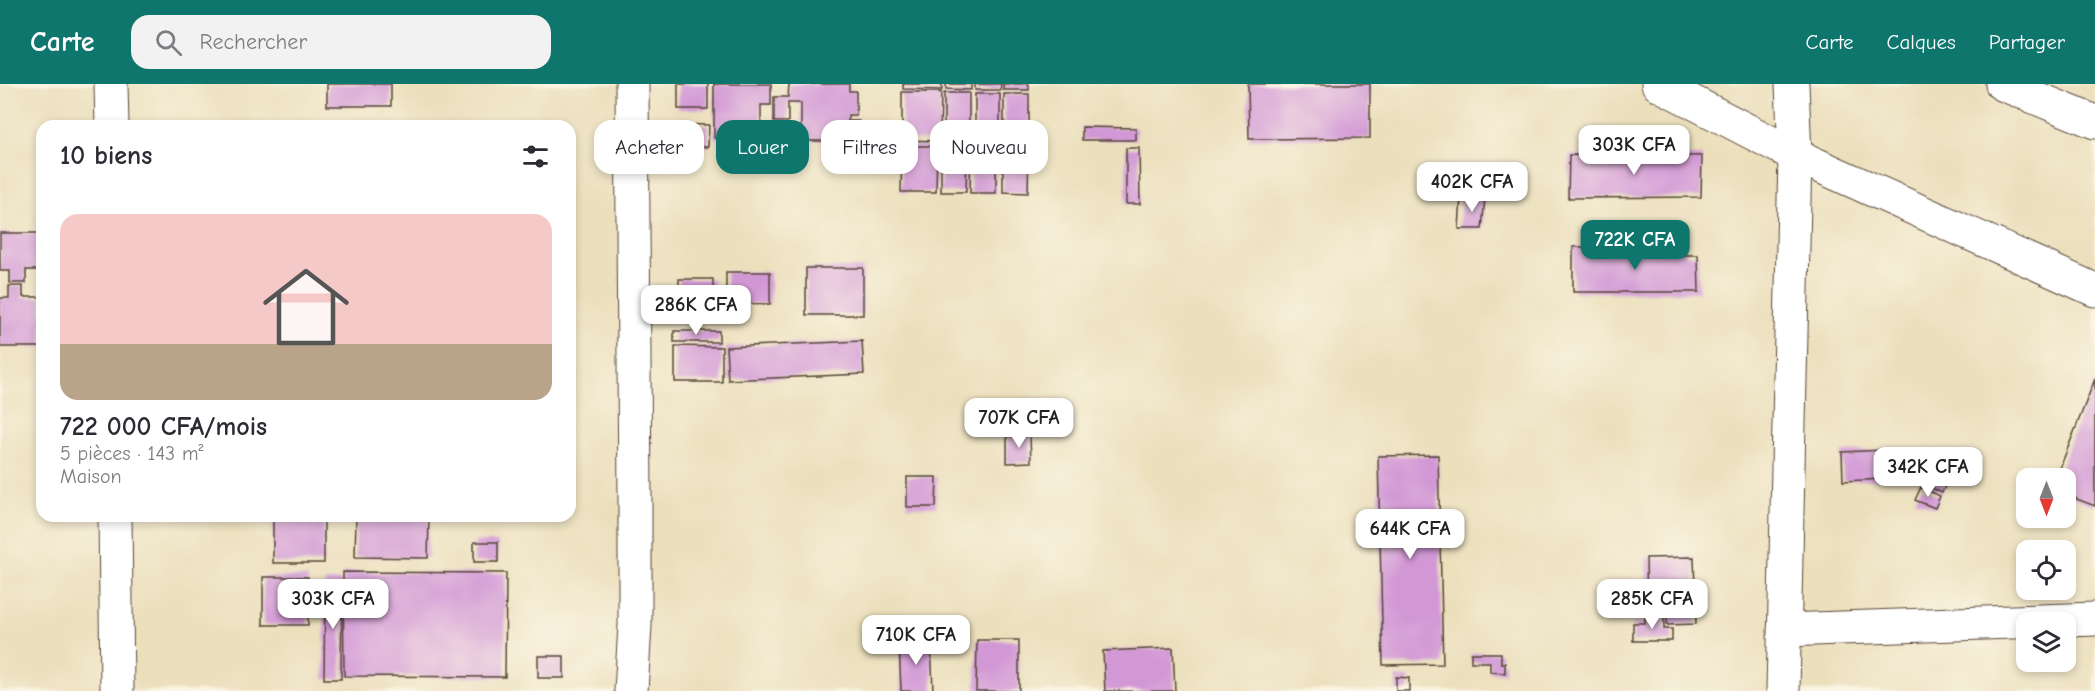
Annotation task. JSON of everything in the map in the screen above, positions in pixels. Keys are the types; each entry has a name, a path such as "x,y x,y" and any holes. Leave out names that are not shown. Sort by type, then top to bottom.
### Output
{"street":[{"path":"111,84 112,120"},
{"path":"631,691 635,626 632,84"},
{"path":"1658,84 1795,155 2095,290"},
{"path":"1784,691 1795,155 1792,84"},
{"path":"2002,84 2095,122"},
{"path":"115,522 117,691"},
{"path":"1784,630 2095,619"}],"building":[{"path":"327,84 391,84 391,106 327,106"},
{"path":"678,84 708,84 708,109 678,109"},
{"path":"714,84 771,84 771,105 761,105 761,120 716,120 716,138 714,138"},
{"path":"789,84 849,84 849,91 856,91 856,115 848,115 848,120 821,120 821,141 809,141 809,120 801,120 801,103 788,103 788,120 774,120 774,97 788,97"},
{"path":"903,84 942,84 942,90 903,89"},
{"path":"946,84 971,84 971,90 946,89"},
{"path":"975,84 1001,84 1000,90 975,90"},
{"path":"1003,84 1029,84 1029,90 1003,90"},
{"path":"1248,84 1370,84 1370,138 1249,139"},
{"path":"902,92 941,92 940,120 930,120 930,141 918,140 918,120 902,120"},
{"path":"944,93 969,93 969,120 944,120"},
{"path":"975,94 1000,94 1000,120 975,120"},
{"path":"1004,94 1029,94 1029,120 1004,120"},
{"path":"704,125 709,125 708,147 704,147"},
{"path":"1082,127 1136,128 1136,140 1082,140"},
{"path":"918,146 930,146 930,174 936,174 936,192 901,192 901,174 918,174"},
{"path":"1126,148 1139,148 1140,204 1126,204"},
{"path":"1569,155 1702,156 1701,197 1568,198"},
{"path":"941,174 966,174 966,192 941,192"},
{"path":"970,174 996,174 996,193 970,193"},
{"path":"1003,174 1028,174 1028,193 1003,192"},
{"path":"1461,196 1485,197 1482,229 1459,229"},
{"path":"0,233 36,233 36,270 26,270 26,283 10,283 10,271 0,271"},
{"path":"1573,247 1595,247 1595,253 1610,253 1610,247 1635,247 1635,250 1649,250 1649,247 1685,249 1685,255 1698,255 1699,292 1573,292"},
{"path":"806,268 863,268 863,315 806,315"},
{"path":"726,272 770,272 770,304 726,303"},
{"path":"679,279 713,279 713,320 679,320"},
{"path":"9,286 23,286 23,297 36,297 36,347 0,347 0,298 9,298"},
{"path":"674,331 719,331 719,342 674,342"},
{"path":"862,341 864,374 728,380 726,347"},
{"path":"675,346 722,347 722,382 675,382"},
{"path":"2095,379 2095,506 2076,499 2076,468 2060,468"},
{"path":"1007,436 1030,436 1031,462 1007,463"},
{"path":"1884,450 1885,479 1843,481 1842,452"},
{"path":"1438,455 1443,664 1383,665 1378,456"},
{"path":"1928,471 1948,479 1942,493 1923,484"},
{"path":"907,477 937,477 936,507 907,507"},
{"path":"1921,487 1940,496 1935,508 1915,500"},
{"path":"273,522 324,522 324,563 273,563"},
{"path":"356,522 429,522 428,558 355,557"},
{"path":"474,542 498,542 498,562 474,562"},
{"path":"1694,557 1696,624 1667,625 1667,615 1647,615 1646,558"},
{"path":"343,572 506,573 505,677 344,676"},
{"path":"263,577 308,577 308,625 263,625"},
{"path":"325,581 342,581 341,679 324,679"},
{"path":"1645,616 1664,617 1664,629 1672,629 1672,641 1633,641 1633,623 1645,623"},
{"path":"931,640 933,691 901,691 899,641"},
{"path":"977,640 1019,640 1019,691 976,691"},
{"path":"1173,648 1175,691 1105,691 1103,651"},
{"path":"1471,653 1501,653 1501,663 1505,663 1505,673 1490,672 1490,662 1471,662"},
{"path":"538,656 564,656 564,678 538,678"},
{"path":"1396,677 1409,678 1409,691 1396,691"}]}
